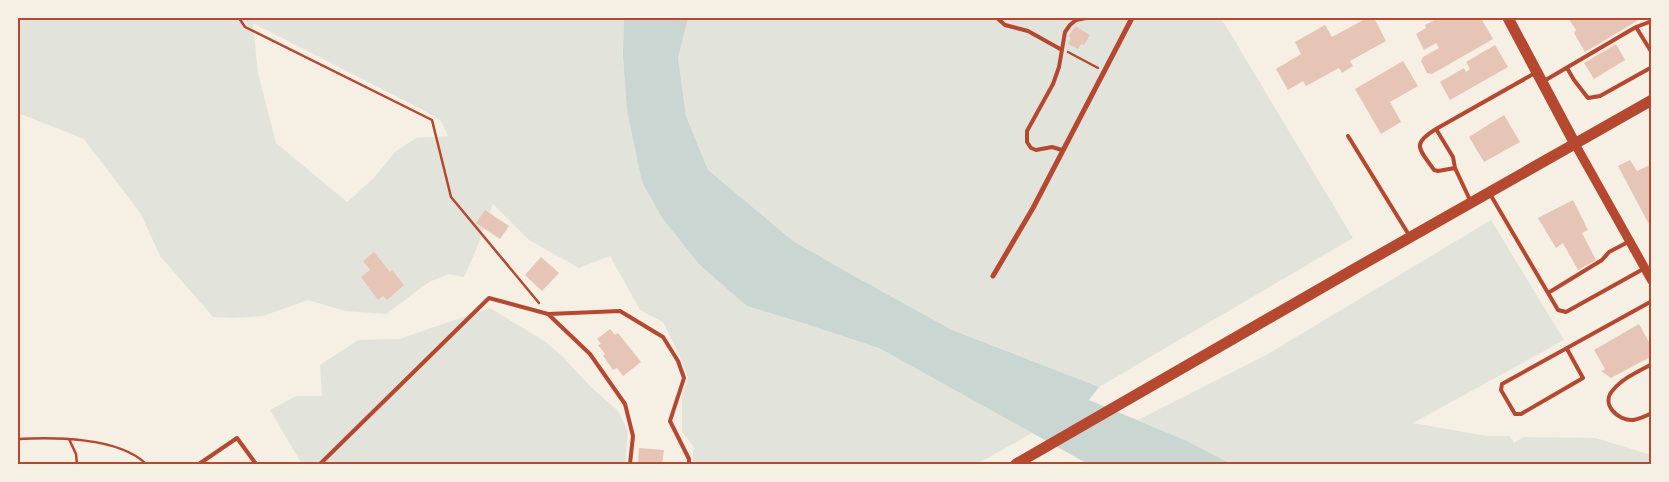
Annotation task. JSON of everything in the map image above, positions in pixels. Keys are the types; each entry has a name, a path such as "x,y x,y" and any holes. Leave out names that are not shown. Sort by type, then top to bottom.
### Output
{"main road":[{"path":"1508,18 1575,144"},
{"path":"1016,464 1652,100"}],"street":[{"path":"993,276 1033,208 1132,18"},
{"path":"1575,144 1652,280"}],"lane":[{"path":"996,18 1005,24 1028,31 1062,50"},
{"path":"1062,150 1052,147 1036,150 1031,148 1027,142 1027,131 1053,84 1059,67 1065,32 1076,20 1086,18"},
{"path":"1455,168 1434,170 1420,149 1420,142 1423,137 1540,77 1567,68 1636,27 1652,21"},
{"path":"1636,27 1652,53"},
{"path":"1567,68 1588,98 1600,96 1652,67"},
{"path":"1436,130 1453,157 1455,168 1472,202"},
{"path":"1348,136 1411,237"},
{"path":"1489,193 1558,310 1566,312 1645,268"},
{"path":"1548,294 1602,260 1609,252 1630,241"},
{"path":"320,464 488,298 548,314 620,311 663,337 678,361 684,378 670,421 689,459 689,464"},
{"path":"1567,349 1583,378 1521,414 1515,414 1501,390 1502,384 1652,301"},
{"path":"548,314 590,354 625,404 633,436 630,464"},
{"path":"1652,364 1631,375 1612,390 1609,399 1611,408 1616,416 1635,420 1652,413"},
{"path":"199,464 237,438 256,464"}],"path":[{"path":"239,18 245,27 432,120 451,197 548,314"},
{"path":"1062,50 1104,71"},
{"path":"18,439 61,438 102,444 117,448 142,460 146,464"},
{"path":"69,439 76,454 76,464"}],"shaded area":[{"path":"18,18 624,18 623,55 747,306 879,348 1032,433 977,464 692,464 694,447 682,432 682,394 688,377 663,322 640,310 610,256 579,268 529,240 493,204 464,277 449,274 429,282 386,314 345,311 308,300 263,316 213,317 160,256 141,214 84,139 18,113","holes":["253,23 441,121 448,136 416,138 396,151 373,179 347,202 276,143 258,73"]},
{"path":"624,18 688,18 678,58 686,116 708,170 793,241 952,330 1099,387 1089,400 1185,440 1231,464 1088,464 879,348 747,306 699,264 663,219 642,182 627,110 623,55"},
{"path":"688,18 1221,18 1353,238 1099,387 952,330 847,272 793,241 708,170 686,116 678,58"},
{"path":"1491,220 1564,340 1413,423 1487,436 1510,436 1514,443 1523,437 1596,438 1651,455 1651,464 1231,464 1185,440 1138,420 1268,354"},
{"path":"490,308 546,342 618,411 628,431 625,464 302,464 270,410 296,396 322,396 320,365 358,340 399,339"}],"building":[{"path":"1367,18 1374,18 1386,41 1350,61 1353,66 1342,73 1339,68 1306,86 1303,81 1288,90 1276,69 1301,54 1295,42 1325,25 1332,37"},
{"path":"1439,18 1481,18 1493,39 1432,74 1427,73 1421,61 1423,57 1439,48 1436,43 1424,50 1416,34 1426,28 1425,25"},
{"path":"1568,18 1642,18 1585,52 1574,33 1576,30"},
{"path":"1075,26 1090,35 1084,45 1081,44 1078,49 1068,44 1071,38 1069,36"},
{"path":"1616,44 1625,60 1594,79 1584,63"},
{"path":"1495,45 1508,67 1450,100 1440,82 1464,68 1466,72 1470,69 1466,62"},
{"path":"1403,61 1418,86 1390,102 1401,122 1381,134 1355,89"},
{"path":"1504,115 1520,142 1484,162 1469,137"},
{"path":"1630,160 1637,171 1652,164 1652,230 1618,166"},
{"path":"1573,200 1588,230 1582,233 1596,260 1578,270 1563,243 1556,248 1538,218"},
{"path":"485,210 509,226 500,239 476,223"},
{"path":"374,252 390,272 392,270 404,285 387,300 383,296 378,300 361,277 370,270 363,261"},
{"path":"541,257 559,273 542,291 525,275"},
{"path":"1639,324 1650,344 1652,356 1611,378 1601,371 1605,369 1594,350"},
{"path":"610,329 615,335 618,333 641,362 623,376 617,368 613,370 598,345 601,344 597,339"},
{"path":"639,448 664,450 662,464 638,464"}]}
